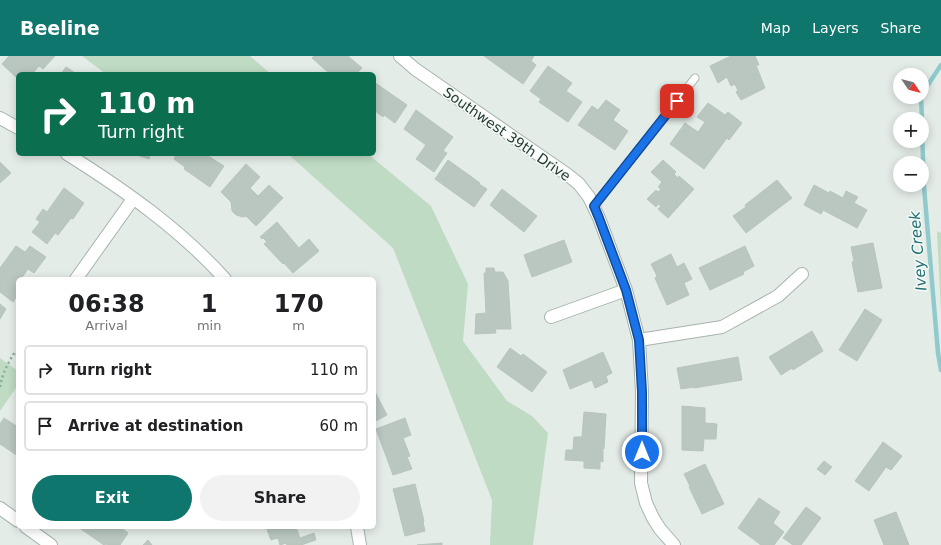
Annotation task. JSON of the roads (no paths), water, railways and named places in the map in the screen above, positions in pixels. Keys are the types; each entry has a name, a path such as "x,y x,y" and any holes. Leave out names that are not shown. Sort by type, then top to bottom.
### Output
{"street":[{"name":"Southwest 39th Drive","path":"400,56 568,175 579,184 589,197 599,218 626,290 639,340 642,392 641,482 646,503 660,529 674,545"},
{"path":"0,118 16,127"},
{"path":"69,156 133,199 197,250 223,277"},
{"path":"77,277 133,199"},
{"path":"639,340 722,327 778,296 802,274"},
{"path":"552,317 626,290"},
{"path":"0,508 16,520"},
{"path":"29,529 51,545"},
{"path":"357,529 360,545"}],"lane":[{"path":"594,206 696,78"}],"waterway":[{"name":"Ivey Creek","path":"929,83 941,65"},
{"name":"Ivey Creek","path":"921,104 922,112"},
{"name":"Ivey Creek","path":"923,148 924,187 938,353 941,370"}]}
